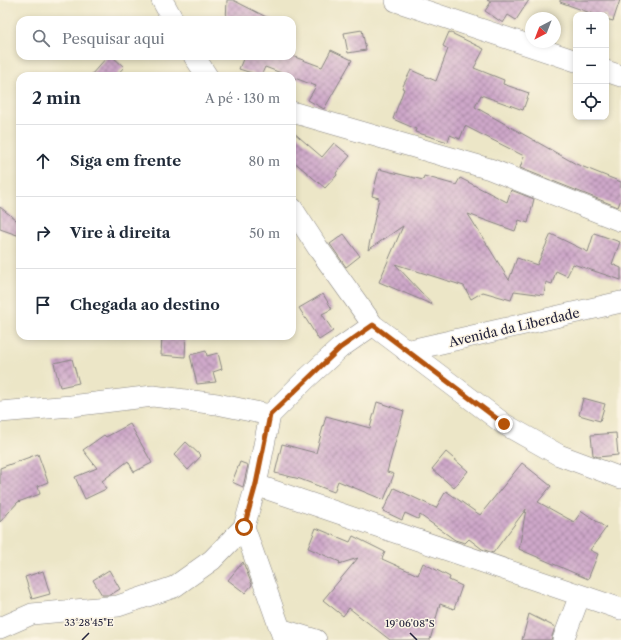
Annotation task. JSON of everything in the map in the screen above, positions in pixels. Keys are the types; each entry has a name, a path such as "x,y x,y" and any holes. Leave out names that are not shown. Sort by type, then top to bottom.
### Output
{"street":[{"path":"162,0 171,16"},
{"path":"396,1 573,60"},
{"path":"196,60 204,72"},
{"path":"609,72 621,76"},
{"path":"296,113 490,169 621,221"},
{"path":"296,214 318,248 373,325 504,424 559,454 621,478"},
{"name":"Avenida da Liberdade","path":"406,351 617,308"},
{"path":"0,628 32,614 118,606 174,587 212,560 244,527 256,484 270,415 340,348 373,325"},
{"path":"0,412 71,406 153,396 217,404 270,415"},
{"path":"256,484 621,609"},
{"path":"244,527 282,634 316,640"},
{"path":"563,640 580,595"}],"building":[{"path":"227,0 233,0 264,16 226,16"},
{"path":"487,0 529,0 516,20 508,15 503,23 485,11 491,2"},
{"path":"560,0 620,0 613,21 609,20 609,12 588,12 560,2"},
{"path":"362,30 366,50 348,53 344,33"},
{"path":"449,32 484,49 474,68 504,80 503,84 529,93 523,110 481,95 475,107 576,164 621,182 621,199 618,207 520,168 524,156 465,126 460,139 450,135 448,142 415,132 416,129 393,119 404,89 402,88 411,70 436,81 448,49 443,46"},
{"path":"331,50 352,60 324,109 308,100 316,86 296,79 296,72 278,72 265,67 263,72 248,72 239,69 243,60 296,60 296,57 322,67"},
{"path":"104,60 116,60 124,67 120,72 94,72"},
{"path":"296,134 322,157 334,143 350,156 336,173 337,175 325,188 296,163"},
{"path":"379,169 423,180 424,176 456,185 460,178 507,202 511,190 534,199 528,223 519,220 515,231 468,214 509,280 517,258 537,265 551,234 588,252 594,233 620,242 612,264 621,268 621,280 573,264 567,276 556,271 552,284 546,282 544,295 514,291 511,300 483,292 471,299 464,286 395,264 433,305 379,282 403,226 368,250 379,198 372,196"},
{"path":"0,207 16,220 16,235 0,229"},
{"path":"344,234 360,256 346,267 330,244"},
{"path":"323,294 332,309 322,314 333,331 319,340 299,308"},
{"path":"162,340 186,340 185,357 161,355"},
{"path":"206,351 207,356 218,353 222,369 213,372 216,382 197,384 190,355"},
{"path":"72,359 79,383 60,387 54,363"},
{"path":"583,398 605,404 600,421 579,415"},
{"path":"377,402 404,411 387,472 394,474 384,500 338,481 334,492 300,479 275,473 282,444 316,453 326,416 370,428"},
{"path":"130,424 152,463 134,472 128,461 102,481 106,489 85,499 75,477 97,468 83,450 104,435 106,437"},
{"path":"616,433 618,455 598,457 593,455 591,435"},
{"path":"186,442 201,456 188,470 174,455"},
{"path":"446,452 468,471 454,488 432,469"},
{"path":"38,454 48,482 38,486 40,494 18,502 0,522 0,468"},
{"path":"240,462 248,465 243,487 232,482"},
{"path":"522,463 551,486 538,502 574,522 582,511 606,528 590,550 598,554 588,579 519,549 526,509 493,553 482,549 469,539 465,543 455,540 420,515 418,519 405,513 402,520 383,511 394,488 436,508 446,491 480,515"},
{"path":"316,528 350,542 353,536 385,552 382,559 418,575 423,563 450,577 449,580 462,586 454,609 440,604 430,640 390,640 349,608 343,616 323,600 358,558 339,564 340,562 308,548"},
{"path":"243,562 252,585 245,593 228,580"},
{"path":"109,570 120,589 110,595 102,595 93,580"},
{"path":"43,571 50,594 32,599 25,577"},
{"path":"529,614 555,627 551,640 522,640"}],"route":[{"path":"244,527 256,484 270,415 340,348 373,325 504,424"}]}
